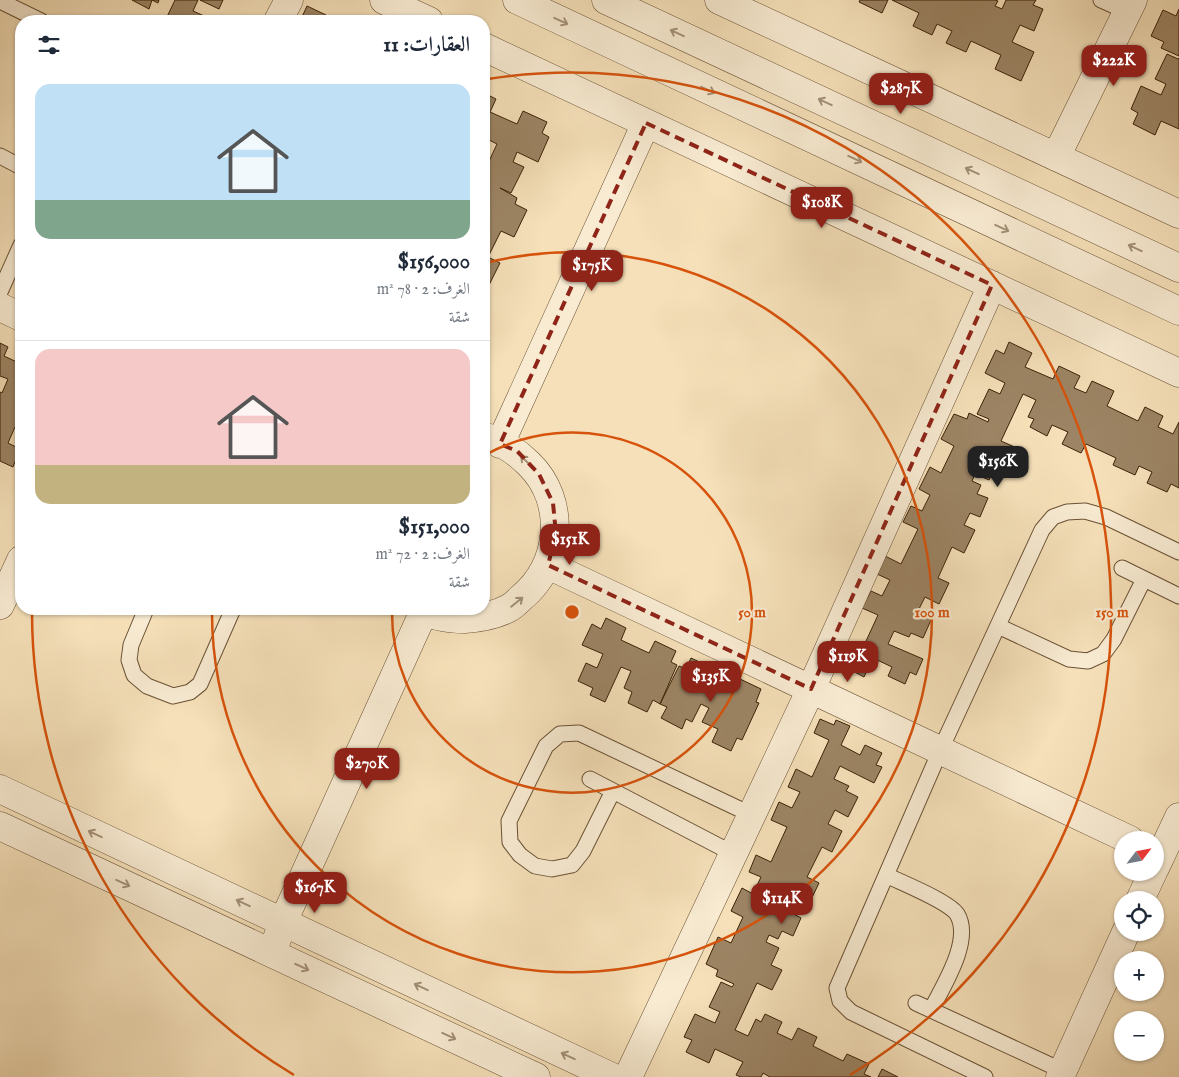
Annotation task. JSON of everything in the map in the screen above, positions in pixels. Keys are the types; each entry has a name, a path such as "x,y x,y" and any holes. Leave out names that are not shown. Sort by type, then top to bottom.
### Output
{"street":[{"path":"281,15 288,0"},
{"path":"384,0 416,15"},
{"path":"516,0 1179,311"},
{"path":"606,0 1179,268"},
{"path":"719,0 1179,214"},
{"path":"1056,157 1130,6"},
{"path":"490,50 1179,373"},
{"path":"439,615 452,619 482,618 510,608 532,590 548,565 556,534 553,503 539,474 516,451 492,440 646,123"},
{"path":"628,1077 811,689 992,285"},
{"path":"0,307 15,314"},
{"path":"548,565 1114,833"},
{"path":"0,605 15,573"},
{"path":"272,953 283,922 421,615"},
{"path":"0,789 612,1077"},
{"path":"1164,854 1179,817"},
{"path":"0,826 536,1077"},
{"path":"1061,1074 1122,941"}],"lane":[{"path":"1102,0 1130,6"},
{"path":"0,1 29,15"},
{"path":"0,156 15,164"},
{"path":"0,292 15,259"},
{"path":"985,1077 851,1012 840,1000 837,988 940,751 1042,530 1053,517 1066,512 1085,511 1106,517 1179,552"},
{"path":"1122,568 1179,596"},
{"path":"998,626 1069,660 1088,660 1103,654 1114,639 1144,579"},
{"path":"144,615 131,645 129,660 134,675 147,686 173,696 190,692 200,684 230,615"},
{"path":"613,791 584,851 572,864 552,869 535,866 520,855 510,842 509,821 546,746 560,734 579,733 752,815"},
{"path":"590,779 734,854"},
{"path":"886,875 944,903 956,913 959,921 962,930 959,952 931,1010"},
{"path":"916,1003 1061,1074"}],"highlighted area":[{"path":"646,123 992,285 811,689 548,565 556,534 553,503 539,474 517,451 500,444"}],"building":[{"path":"132,0 152,0 149,9"},
{"path":"175,0 198,0 193,11 202,15 168,15"},
{"path":"200,0 223,0 219,9"},
{"path":"860,0 888,0 882,13 859,2"},
{"path":"892,0 995,0 998,1 995,6 1002,9 1006,0 1036,0 1033,5 1043,9 1034,31 1020,25 1012,42 1034,52 1021,81 995,69 1001,55 971,41 966,52 946,43 952,31 937,24 932,35 913,26 919,13"},
{"path":"307,6 326,15 303,15"},
{"path":"1179,9 1179,56 1161,48 1164,42 1151,36 1163,10 1176,16"},
{"path":"1167,54 1179,58 1179,129 1161,121 1155,135 1133,124 1138,113 1131,109 1141,86 1161,95 1166,84 1155,79"},
{"path":"490,96 496,99 490,112"},
{"path":"523,111 547,122 542,133 549,137 538,162 517,152 513,162 524,167 511,193 500,188 517,198 515,204 527,210 514,237 501,231 490,253 490,159 497,144 490,140 490,112 517,124"},
{"path":"490,258 500,263 490,283"},
{"path":"1009,342 1032,353 1025,367 1053,379 1059,366 1080,376 1074,388 1086,393 1092,381 1114,391 1107,406 1138,421 1145,407 1163,416 1158,427 1173,434 1179,422 1179,488 1171,484 1167,492 1147,483 1152,472 1139,466 1135,475 1113,465 1116,458 1086,444 1081,453 1062,444 1068,432 1052,425 1047,436 1030,427 1034,419 1028,417 1036,400 1023,394 1001,441 1017,448 1007,469 997,464 989,480 975,474 972,481 981,485 977,494 988,498 980,517 970,513 964,525 975,530 964,553 952,547 938,578 949,583 939,604 925,597 918,611 932,618 923,638 911,633 909,637 894,631 888,644 923,659 916,675 910,672 905,684 888,676 892,667 873,658 864,677 851,670 853,665 839,658 846,644 861,652 878,615 862,608 871,591 882,596 890,580 877,574 885,556 901,564 918,529 903,522 911,506 922,511 930,495 919,489 930,467 941,473 954,446 941,439 954,414 967,419 969,413 988,422 989,419 977,414 989,389 1000,394 1005,383 985,373 996,350 1004,354"},
{"path":"0,343 8,347 4,356 15,361 15,427 8,443 15,446 13,467 0,461 0,392 2,393 8,379 0,376"},
{"path":"606,618 626,628 621,640 649,653 655,641 676,651 671,662 677,665 660,704 653,700 647,712 628,703 632,692 624,688 631,671 621,667 605,702 590,695 593,688 578,681 586,663 597,668 603,654 582,645 592,624 601,629"},
{"path":"691,658 710,667 706,678 734,691 740,679 761,689 756,702 759,703 742,740 737,738 731,751 712,742 718,729 702,722 709,708 701,704 692,722 686,719 682,729 661,718 667,707 660,704 679,666 686,669"},
{"path":"820,719 834,725 836,720 850,726 841,745 860,755 865,745 882,753 876,765 882,767 874,783 840,766 834,779 849,786 846,791 858,797 848,817 835,810 828,824 842,831 832,852 822,847 807,877 819,883 808,906 798,900 792,913 801,918 793,936 782,931 778,939 769,935 766,942 779,948 771,965 782,970 772,990 757,983 735,1030 748,1036 756,1019 761,1022 765,1014 782,1022 777,1033 792,1040 798,1028 817,1037 813,1046 843,1061 847,1054 869,1064 864,1074 871,1077 770,1077 763,1073 761,1077 741,1077 736,1075 743,1062 715,1049 709,1063 686,1052 692,1040 684,1037 695,1014 715,1023 720,1012 709,1007 721,982 732,987 734,984 716,976 718,970 706,964 718,937 731,943 743,917 731,911 742,888 753,894 761,877 749,872 756,855 771,862 787,827 771,820 779,802 792,808 800,792 788,787 796,769 812,777 829,740 814,733"},
{"path":"882,1069 898,1077 878,1077"}]}
